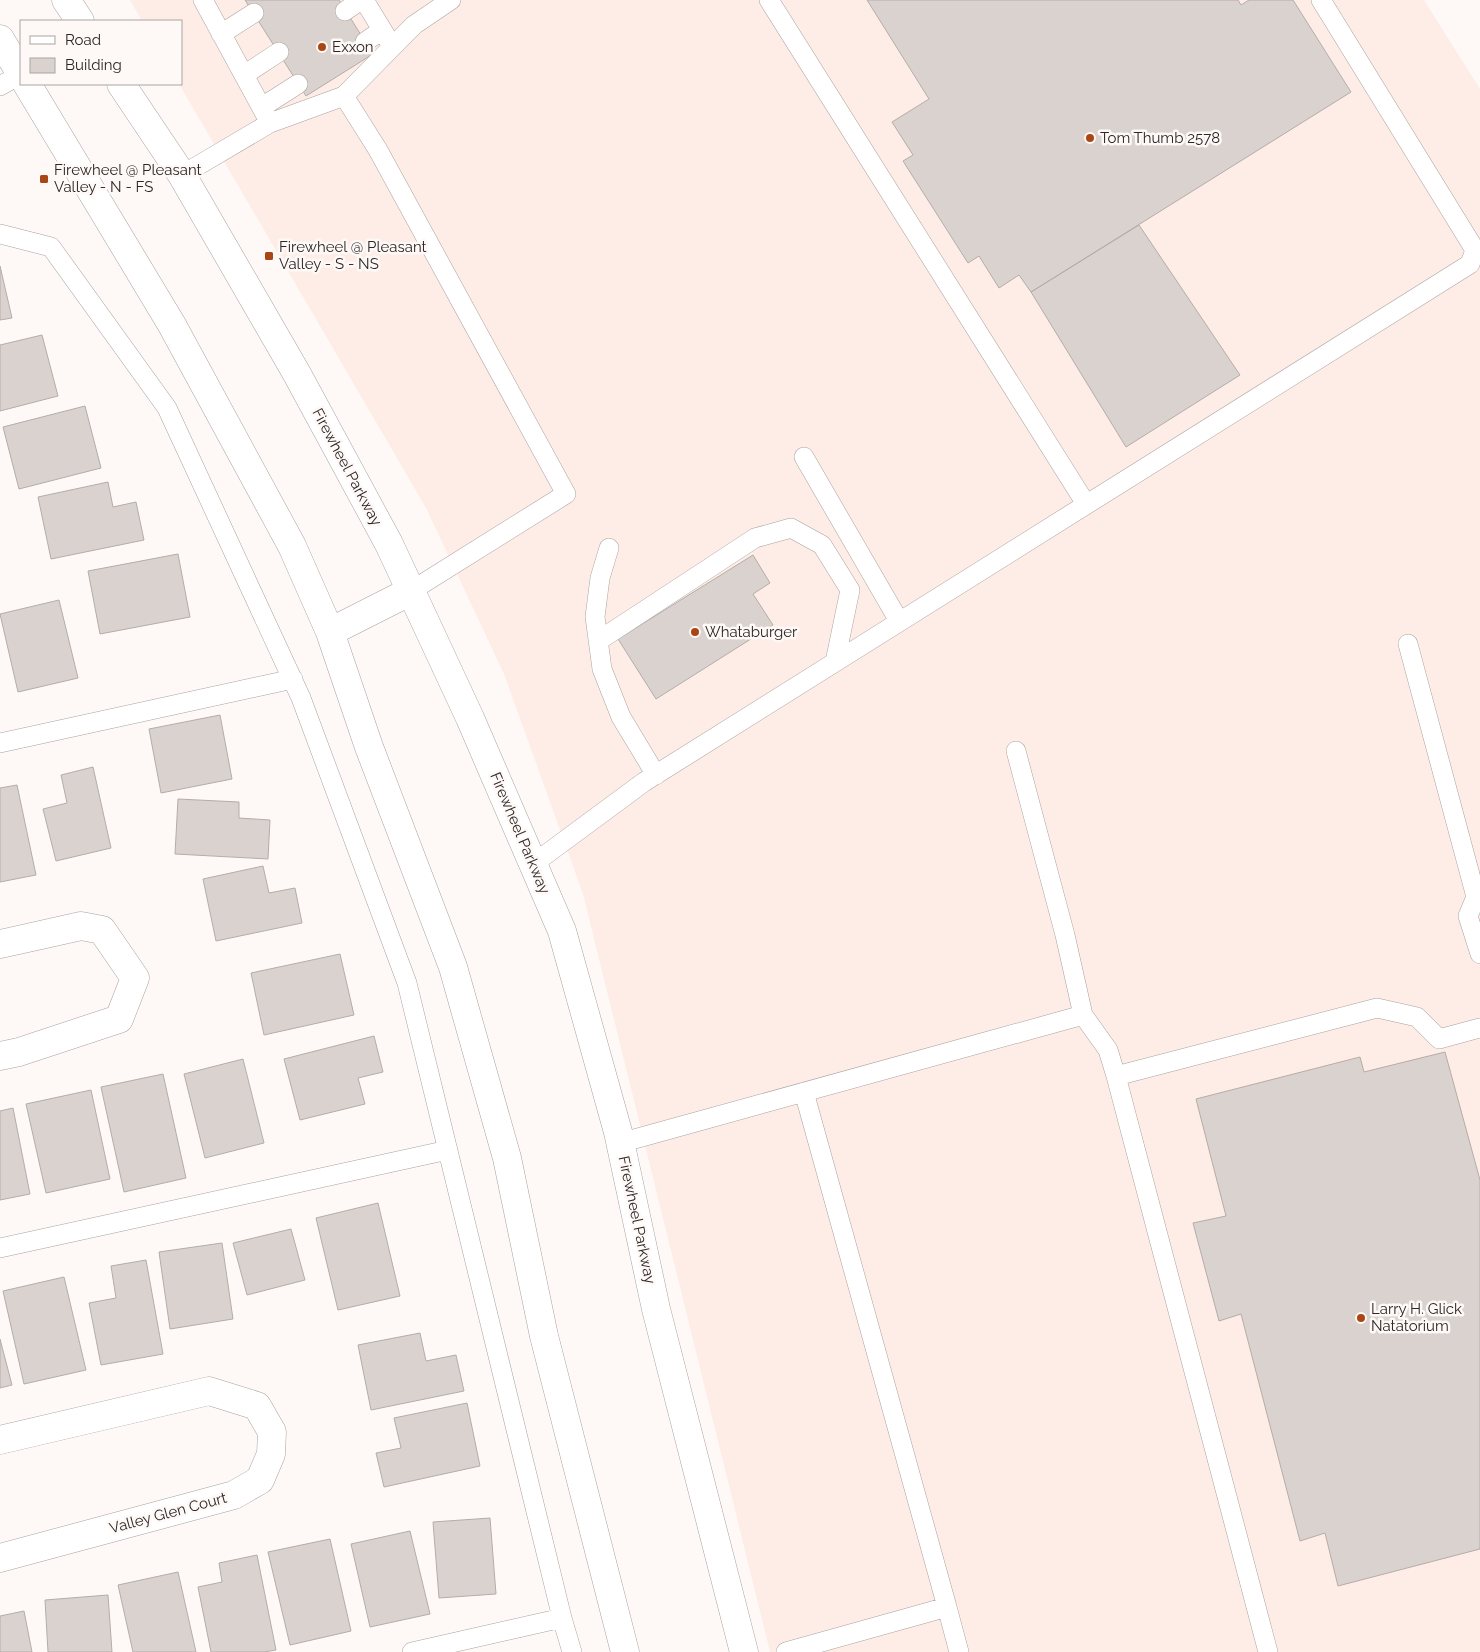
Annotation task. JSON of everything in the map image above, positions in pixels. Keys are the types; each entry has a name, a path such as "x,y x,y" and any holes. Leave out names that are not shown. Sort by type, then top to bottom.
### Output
{"main road":[{"path":"66,0 79,20"},
{"path":"0,39 20,72"},
{"path":"28,85 172,325 292,546 330,632 369,747 453,967 507,1158 544,1336 625,1652"},
{"name":"Firewheel Parkway","path":"122,85 182,175 297,374 389,544 467,711 562,931 620,1143 656,1309 744,1652"},
{"path":"330,632 411,591"},
{"path":"0,944 81,926 102,930 135,978 119,1019 19,1052 0,1056"},
{"name":"Valley Glen Court","path":"0,1440 209,1391 257,1406 272,1432 271,1454 260,1480 234,1495 0,1558"}],"lane":[{"path":"203,0 266,115"},
{"path":"345,10 363,0 387,38"},
{"path":"365,42 387,38 414,25 452,0"},
{"path":"769,0 1086,504"},
{"path":"533,864 656,775 1470,264 1475,250 1321,0"},
{"path":"222,34 254,13"},
{"path":"266,115 344,96 387,38"},
{"path":"244,75 279,52"},
{"path":"0,86 20,75"},
{"path":"182,175 266,115 298,84"},
{"path":"344,96 378,150 566,494 411,591"},
{"path":"0,234 51,247 167,408 293,679 407,983 562,1618 572,1652"},
{"path":"804,457 899,621"},
{"path":"598,641 755,538 791,528 822,545 850,590 835,662"},
{"path":"609,548 600,578 594,617 602,669 621,717 656,775"},
{"path":"1408,644 1476,897 1468,916 1480,954"},
{"path":"0,743 293,679"},
{"path":"1016,751 1065,935 1083,1015 1108,1050 1116,1076 1268,1652"},
{"path":"1116,1076 1377,1008 1417,1017 1439,1039 1480,1028"},
{"path":"620,1143 1083,1015"},
{"path":"804,1092 959,1652"},
{"path":"0,1248 448,1150"},
{"path":"786,1652 947,1607"},
{"path":"412,1652 562,1618"}],"shaded area":[{"path":"130,0 1424,0 1480,89 1480,1652 770,1652 583,894 504,674 426,508 180,85 182,85 182,20 141,20"}],"building":[{"name":"Exxon","path":"245,0 339,0 373,54 306,96"},
{"name":"Tom Thumb 2578","path":"867,0 1238,0 1241,5 1249,0 1293,0 1351,92 1031,292 1019,275 999,288 979,256 968,263 903,161 913,155 892,122 929,99"},
{"path":"1139,225 1240,375 1126,447 1031,292"},
{"path":"0,266 12,318 0,320"},
{"path":"42,335 58,396 0,411 0,345"},
{"path":"85,406 101,468 19,489 3,427"},
{"path":"108,482 113,507 136,502 144,540 51,559 38,497"},
{"path":"178,554 190,617 100,634 88,571"},
{"name":"Whataburger","path":"753,555 770,583 753,594 773,625 656,699 618,639"},
{"path":"59,600 78,678 18,692 0,614"},
{"path":"220,715 232,779 161,793 149,729"},
{"path":"93,767 111,848 56,861 43,809 67,803 61,775"},
{"path":"17,785 36,875 0,882 0,788"},
{"path":"178,799 239,802 239,818 270,820 268,859 175,854"},
{"path":"263,866 269,893 295,888 302,923 216,941 203,879"},
{"path":"340,954 354,1015 264,1035 251,973"},
{"path":"374,1036 383,1072 358,1078 365,1104 300,1120 284,1059"},
{"name":"Larry H. Glick Natatorium","path":"1445,1052 1480,1180 1480,1549 1338,1586 1325,1533 1300,1541 1241,1314 1219,1321 1193,1223 1226,1216 1196,1099 1360,1057 1364,1072"},
{"path":"243,1059 264,1143 205,1158 184,1074"},
{"path":"163,1074 186,1178 124,1192 101,1087"},
{"path":"91,1090 110,1179 46,1193 26,1104"},
{"path":"13,1108 30,1194 0,1200 0,1111"},
{"path":"378,1203 400,1296 338,1310 316,1218"},
{"path":"291,1229 305,1280 247,1295 233,1243"},
{"path":"222,1243 233,1319 170,1329 159,1252"},
{"path":"146,1260 163,1354 101,1365 89,1303 116,1298 111,1266"},
{"path":"64,1277 86,1370 24,1384 3,1291"},
{"path":"420,1333 426,1361 456,1355 464,1391 371,1410 358,1345"},
{"path":"0,1339 12,1385 0,1388"},
{"path":"467,1403 480,1466 384,1487 376,1453 401,1448 394,1418"},
{"path":"490,1518 496,1594 439,1598 433,1522"},
{"path":"410,1531 430,1614 370,1627 351,1544"},
{"path":"330,1539 351,1631 290,1645 268,1552"},
{"path":"257,1555 276,1650 264,1652 211,1652 198,1587 222,1582 219,1563"},
{"path":"178,1572 196,1652 133,1652 118,1585"},
{"path":"108,1595 112,1652 48,1652 45,1600"},
{"path":"24,1611 32,1652 0,1652 0,1616"}],"place":[{"name":"Exxon","path":"322,47"},
{"name":"Tom Thumb 2578","path":"1090,138"},
{"name":"Firewheel @ Pleasant Valley - N - FS","path":"44,179"},
{"name":"Firewheel @ Pleasant Valley - S - NS","path":"269,256"},
{"name":"Whataburger","path":"695,632"},
{"name":"Larry H. Glick Natatorium","path":"1361,1318"}]}
